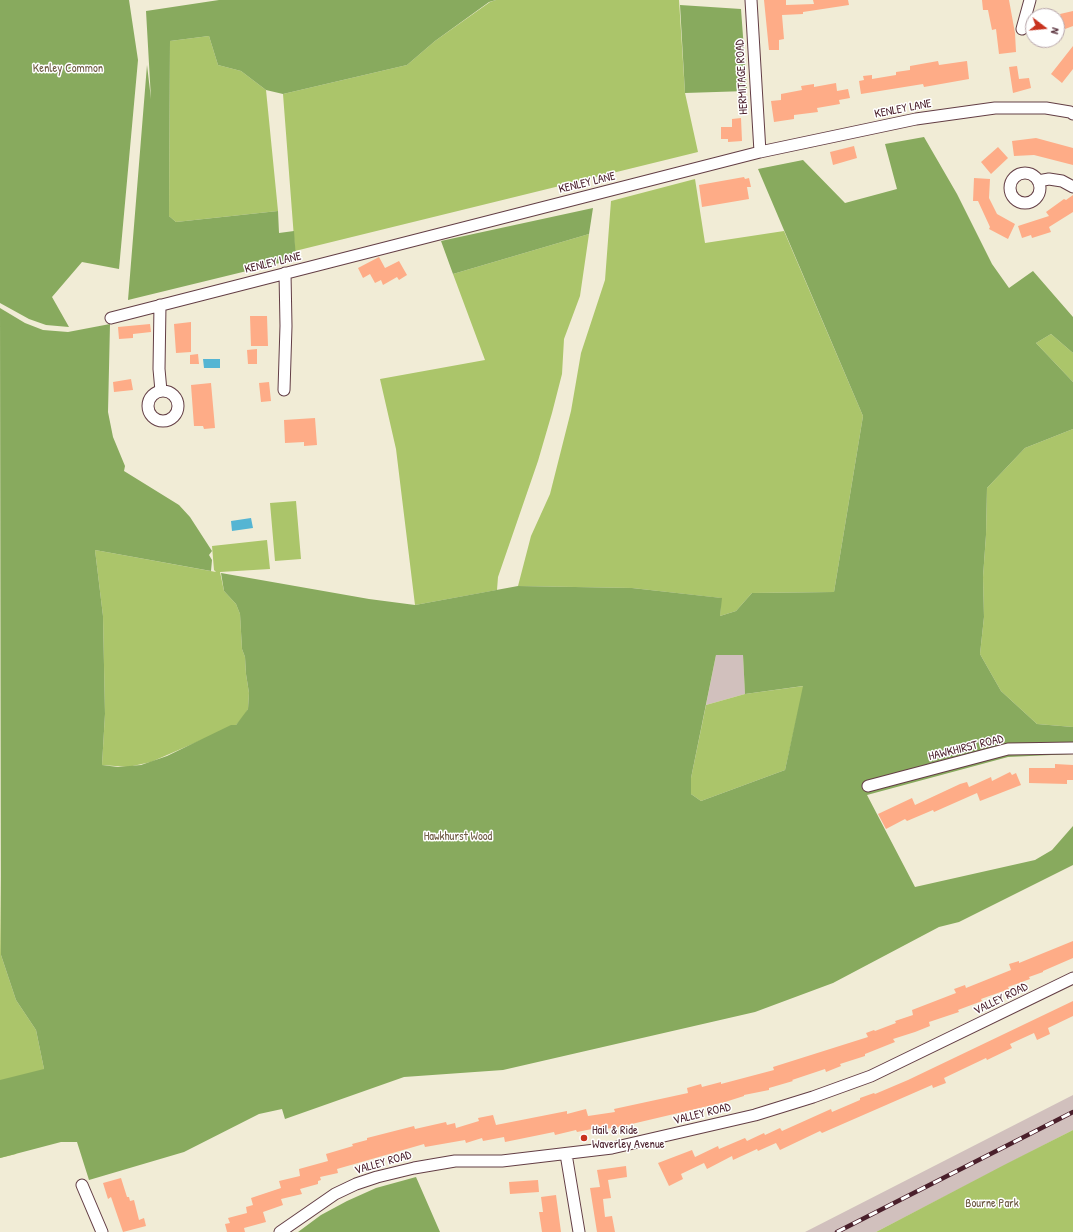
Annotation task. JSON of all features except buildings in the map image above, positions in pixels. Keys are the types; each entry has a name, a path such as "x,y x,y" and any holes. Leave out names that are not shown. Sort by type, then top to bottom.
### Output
{"street":[{"name":"HERMITAGE ROAD","path":"751,0 760,152"},
{"path":"1022,29 1030,0"},
{"name":"KENLEY LANE","path":"111,318 760,152 916,119 995,108 1046,108 1072,111"},
{"path":"1038,181 1049,179 1062,181 1073,187"},
{"path":"284,390 286,326 285,274"},
{"path":"160,305 159,369 162,391"},
{"name":"HAWKHIRST ROAD","path":"868,786 1008,749 1073,748"},
{"name":"VALLEY ROAD","path":"280,1232 335,1194 356,1184 377,1177 414,1168 455,1162 502,1161 612,1148 756,1115 813,1097 877,1072 1073,978"},
{"path":"566,1154 579,1232"},
{"path":"82,1185 102,1232"}],"shaded area":[{"path":"716,655 743,655 745,694 706,705"},
{"path":"1073,1095 1073,1130 876,1232 805,1232"}],"green space":[{"name":"Kenley Common","path":"0,0 129,0 138,60 119,269 82,262 52,297 69,327 46,325 29,319 0,303"},
{"path":"219,0 496,0 489,2 435,41 407,65 283,94 266,90 241,71 218,65 209,36 170,41 169,216 176,222 278,211 279,233 294,231 296,259 128,300 147,65 151,99 146,11"},
{"path":"496,0 679,0 685,93 698,152 295,251 283,94 407,65 435,41 490,2"},
{"path":"680,5 741,9 747,91 685,93"},
{"path":"209,36 218,65 241,71 266,90 278,211 176,222 169,216 170,41"},
{"name":"Hawkhurst Wood","path":"924,137 957,194 992,264 1009,288 1033,271 1073,317 1073,353 1051,334 1036,343 1073,382 1073,429 1025,448 987,488 983,577 984,617 980,654 1001,691 1037,724 1073,727 1073,754 1008,757 867,795 915,887 1035,860 1052,850 1073,826 1073,865 959,922 939,927 833,983 755,1012 503,1070 404,1077 285,1119 282,1109 259,1114 184,1152 89,1180 77,1142 61,1142 0,1158 0,1080 44,1069 36,1030 16,1000 1,955 0,308 25,323 43,330 68,332 110,324 108,412 113,437 125,466 124,471 179,505 190,517 212,551 209,555 212,560 211,571 95,550 103,616 105,714 102,765 118,767 141,765 167,756 231,725 236,725 248,709 249,693 245,657 242,649 240,614 236,604 224,591 221,573 369,599 415,605 518,586 632,588 722,598 720,616 736,611 752,593 834,592 863,416 758,169 803,160 845,203 897,189 885,144","holes":["716,655 743,655 745,694 803,686 785,770 701,801 691,794 691,778"]},
{"path":"695,179 705,243 784,231 863,416 834,592 752,593 736,611 720,616 721,598 632,588 518,586 531,536 550,494 571,411 581,353 605,280 611,201"},
{"path":"593,208 589,234 453,274 441,241"},
{"path":"589,234 580,296 564,339 562,374 552,413 538,461 498,577 497,590 415,605 396,449 380,379 485,360 453,274"},
{"path":"1051,334 1073,353 1073,382 1036,343"},
{"path":"1073,429 1073,727 1037,724 1001,691 980,654 984,617 983,577 987,488 1025,448"},
{"path":"296,501 301,559 275,561 270,503"},
{"path":"267,540 270,569 220,572 224,591 236,604 240,614 242,649 245,657 249,693 248,709 245,715 236,725 151,762 128,767 102,765 105,714 103,616 95,550 216,572 214,570 212,546"},
{"path":"804,686 785,770 701,801 691,794 691,778 706,705 745,694"},
{"path":"0,876 1,955 16,1000 36,1030 44,1069 16,1154 0,1158"},
{"name":"Bourne Park","path":"1073,1130 1073,1232 876,1232 1004,1165"},
{"path":"416,1177 440,1232 298,1232 321,1215 347,1201 376,1188"}],"water":[{"path":"203,359 220,359 220,368 204,368"},
{"path":"251,518 253,528 232,531 231,521"}],"railway":[{"path":"837,1232 1073,1112"}],"place":[{"name":"Hail & Ride Waverley Avenue","path":"584,1138"}]}
